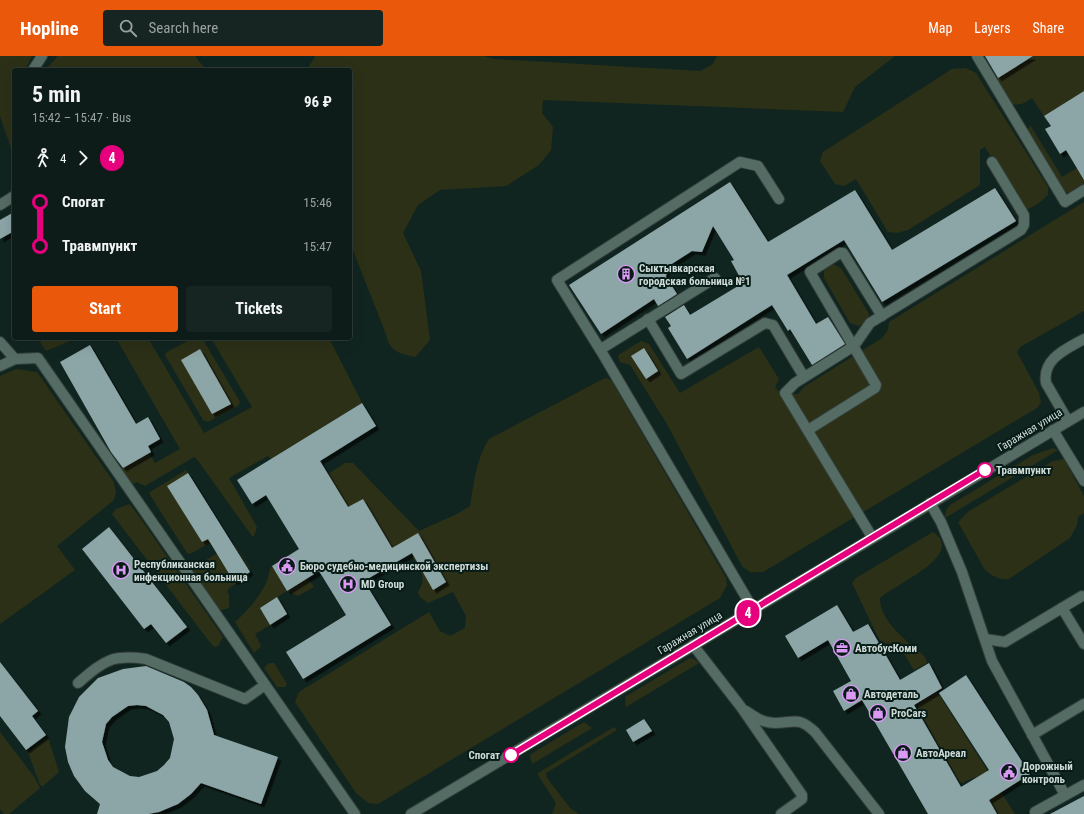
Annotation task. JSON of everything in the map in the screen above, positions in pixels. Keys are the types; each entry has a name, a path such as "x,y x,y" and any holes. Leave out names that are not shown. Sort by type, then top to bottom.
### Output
{"street":[{"path":"34,68 42,56"},
{"path":"976,56 1065,202 1084,190"},
{"path":"753,609 601,350 557,280 740,162 758,166 779,199"},
{"path":"872,537 785,393 790,387 804,377 854,346 862,338 870,323 1021,230 1024,225 1024,215 992,162"},
{"path":"0,205 12,197"},
{"path":"808,430 875,388 876,382 811,276 810,272 840,253 843,253 882,316"},
{"path":"601,350 715,278"},
{"path":"648,319 681,374 765,323 773,325 804,377"},
{"path":"1068,421 1046,383 1045,378 1049,364 1055,356 1084,339"},
{"path":"0,342 15,359"},
{"path":"0,366 15,359 38,358 355,814"},
{"name":"Гаражная улица","path":"411,814 872,537 1084,412"},
{"path":"1053,430 1084,481"},
{"path":"930,503 941,522 962,572 992,661 1065,796"},
{"path":"985,639 1005,642 1082,596"},
{"path":"1062,608 1084,644"},
{"path":"693,645 741,707 802,795 802,799 781,814"},
{"path":"78,683 103,662 111,659 130,657 146,659 245,699 265,686"},
{"path":"1032,735 1084,704"},
{"path":"741,707 759,719 773,723 796,721 805,723 815,732 879,814"},
{"path":"1036,814 1035,812 1084,786"}],"green space":[{"path":"0,56 32,56 26,68 12,68 12,151 0,116"},
{"path":"58,56 195,56 204,68 47,68"},
{"path":"315,56 484,56 494,59 700,71 713,64 717,56 895,56 855,87 843,112 543,100 542,113 553,127 551,150 539,165 506,186 440,190 418,205 403,233 421,271 430,340 415,357 396,351 387,340 352,248 352,68 308,68"},
{"path":"978,56 983,56 997,78 1033,56 1084,56 1084,91 1044,116 1032,98 1022,104 1012,105"},
{"path":"966,68 976,73 1048,187 1048,195 1039,203 1025,211 985,147 980,150 980,185 908,230 897,233 888,232 856,179 844,186 835,184 820,161 823,152 952,69"},
{"path":"1030,125 1062,177 1084,164 1084,186 1070,194 1063,191 1031,138 1028,130"},
{"path":"1084,202 1084,311 1020,347 1017,352 1039,393 1041,403 1037,408 763,572 750,572 742,566 667,424 630,365 620,362 618,356 641,341 649,344 680,393 759,347 779,379 775,387 780,393 798,394 804,387 882,338 888,330 889,322"},
{"path":"833,264 841,268 869,314 868,320 859,326 850,323 824,278 824,270"},
{"path":"43,340 72,340 46,351 40,342"},
{"path":"117,340 149,340 204,433 252,407 212,340 330,340 362,403 271,459 268,456 229,478 257,527 254,536 252,536 196,458 194,457 145,486 137,482 131,485 121,469 149,453 155,463 180,449"},
{"path":"189,340 203,340 240,402 238,406 208,422 203,420 165,355 167,352"},
{"path":"16,369 37,372 113,481 116,491 114,500 57,546 75,570 0,624 0,376"},
{"path":"605,378 611,380 726,578 727,585 720,598 378,804 368,803 356,793 295,702 299,692 429,612 440,631 450,636 465,628 466,616 453,592 428,603 420,597 418,592 423,581 422,576 419,567 410,553 397,557 363,499 343,510 344,500 328,474 345,463 353,463 419,531 457,514 470,506 478,463 489,439"},
{"path":"1053,448 1058,450 945,518 946,510 950,505 1033,455"},
{"path":"1064,459 1084,496 1084,513 1078,517 1077,525 1070,538 1009,579 999,578 990,574 985,570 958,522 969,511 1053,461"},
{"path":"186,470 188,473 168,486 202,542 223,530 222,536 190,554 187,553 150,495 150,492"},
{"path":"129,504 223,637 218,646 215,647 212,645 112,514 116,509"},
{"path":"933,532 941,541 941,550 935,559 925,568 880,598 881,607 885,616 896,631 925,657 927,663 914,670 898,644 883,643 879,639 852,583 856,578"},
{"path":"233,544 250,568 249,575 229,588 227,591 229,595 229,608 221,610 217,609 192,570 194,567"},
{"path":"272,566 287,591 260,608 270,625 255,634 261,646 254,653 235,622 261,593"},
{"path":"308,578 314,587 298,596 287,591"},
{"path":"690,658 699,663 626,707 625,697"},
{"path":"269,663 274,663 287,684 285,687 277,687 264,668"},
{"path":"938,693 1015,814 998,814 976,777 962,783 959,782 918,709 918,703"},
{"path":"584,722 592,728 532,764 530,757 531,754"},
{"path":"614,727 617,730 546,773 547,778 570,808 579,814 552,814 556,803 538,773"},
{"path":"0,732 35,778 40,788 9,814 4,814 0,809"},
{"path":"48,737 59,772 43,786 40,785 28,752"}],"building":[{"path":"985,56 1033,56 998,78"},
{"path":"1084,91 1084,180 1066,150 1060,154 1045,129 1051,126 1044,116"},
{"name":"Сыктывкарская городская больница №1","path":"730,182 768,242 855,190 892,250 995,188 1016,221 882,302 844,240 787,275 816,324 828,317 845,344 812,365 790,329 788,331 772,305 687,359 668,328 671,326 665,317 684,305 690,315 743,283 731,261 734,260 713,226 702,252 692,251 667,267 666,277 677,294 658,306 654,299 601,334 569,285"},
{"path":"12,213 12,232 0,239 0,220"},
{"path":"90,345 136,424 148,417 160,439 148,446 151,452 123,468 111,452 60,362"},
{"path":"644,348 658,371 646,379 631,356"},
{"path":"200,349 231,404 212,414 181,360"},
{"path":"362,403 376,426 320,461 348,507 363,499 392,548 418,533 446,582 433,590 412,553 364,581 391,625 303,679 286,652 346,615 319,571 287,591 272,566 299,549 266,495 252,504 237,480"},
{"path":"188,473 250,572 234,582 208,539 202,542 167,486"},
{"path":"109,527 187,627 166,643 151,624 144,629 82,549"},
{"path":"277,597 287,614 270,625 260,608"},
{"path":"837,605 853,632 868,624 900,680 929,663 942,688 914,705 961,787 989,770 939,693 966,675 1030,774 989,800 997,814 928,814 862,700 844,711 833,691 851,681 828,640 798,658 785,636"},
{"path":"0,662 38,711 32,716 46,735 26,750 0,716"},
{"path":"146,666 184,682 198,695 207,710 214,735 278,757 261,804 201,783 191,794 178,804 159,812 148,814 97,814 100,804 85,791 74,776 68,762 65,747 69,717 79,697 98,678 123,669","holes":["128,706 146,706 163,715 169,722 174,739 170,758 157,771 139,777 130,776 113,767 108,760 102,742 106,724 112,717"]},
{"path":"644,719 652,731 633,742 626,730"},
{"path":"1084,796 1084,814 1050,814"}],"bus line":[{"name":"4","path":"511,755 985,470"}],"place":[{"name":"Сыктывкарская городская больница №1","path":"626,274"},
{"name":"Травмпункт","path":"985,470"},
{"name":"Бюро судебно-медицинской экспертизы","path":"287,566"},
{"name":"Республиканская инфекционная больница","path":"121,570"},
{"name":"MD Group","path":"348,584"},
{"name":"АвтобусКоми","path":"842,648"},
{"name":"Автодеталь","path":"851,694"},
{"name":"ProCars","path":"878,713"},
{"name":"АвтоАреал","path":"903,753"},
{"name":"Спогат","path":"511,755"},
{"name":"Дорожный контроль","path":"1009,772"}]}
